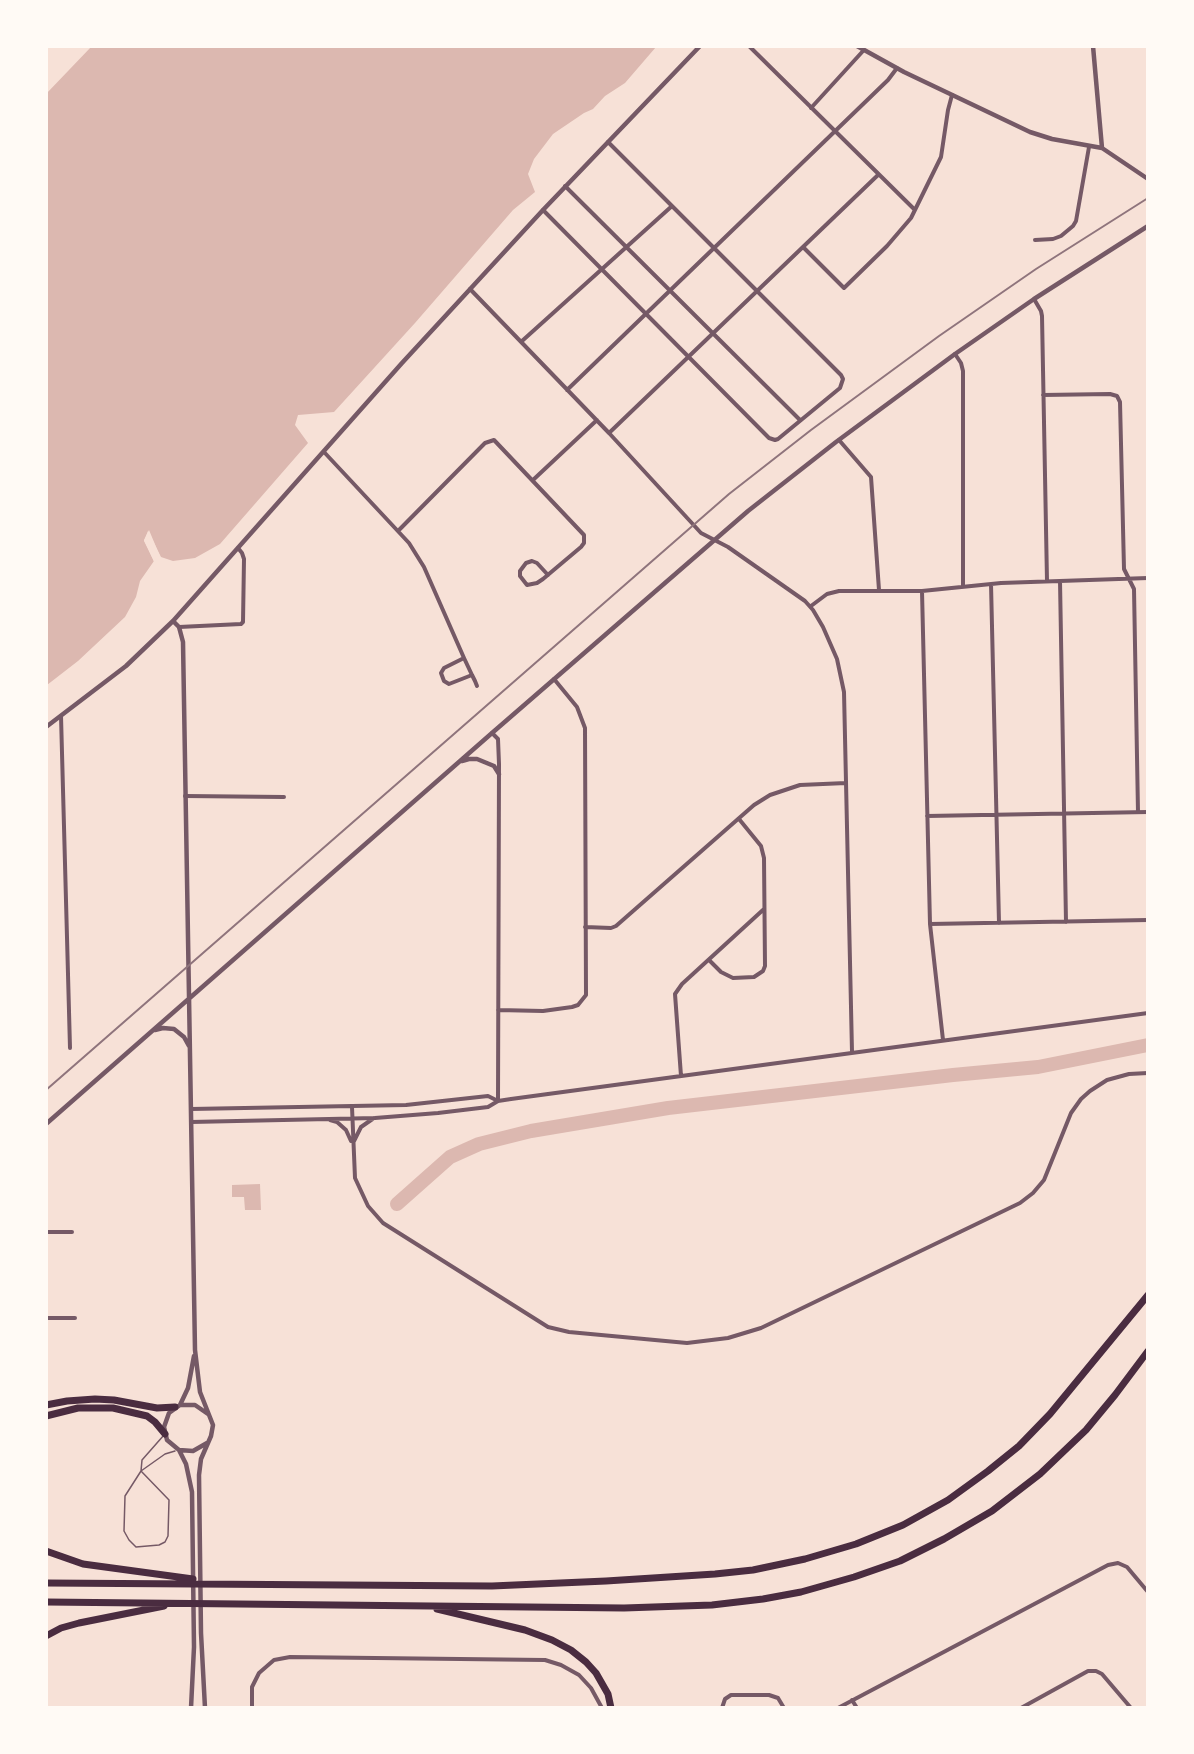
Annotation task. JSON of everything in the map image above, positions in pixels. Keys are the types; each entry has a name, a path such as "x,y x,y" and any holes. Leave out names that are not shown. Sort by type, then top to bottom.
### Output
{"highway":[{"path":"46,1583 492,1586 606,1581 753,1570 836,1551 921,1516 957,1494 1003,1459 1050,1414 1148,1295"},
{"path":"46,1602 624,1608 712,1605 801,1592 878,1569 932,1546 992,1511 1032,1481 1094,1422 1148,1351"},
{"path":"46,1405 95,1399 153,1407 178,1406"},
{"path":"46,1416 83,1407 126,1410 150,1418 165,1434"},
{"path":"46,1551 83,1564 219,1583"},
{"path":"46,1636 85,1621 178,1604"},
{"path":"426,1606 525,1630 571,1650 596,1673 608,1694 611,1707"}],"street":[{"path":"46,727 126,666 173,621 470,289 700,46"},
{"path":"749,46 915,210"},
{"path":"857,46 1029,132 1089,147 1102,148 1148,179"},
{"path":"1093,46 1102,148"},
{"path":"811,108 863,51"},
{"path":"567,390 835,132 888,80 897,68"},
{"path":"803,247 842,287 846,288 902,231 941,157 952,95"},
{"path":"543,210 769,438 778,439 840,388 843,379 841,375 608,142"},
{"path":"1035,240 1053,239 1061,236 1073,226 1089,147"},
{"path":"609,433 878,175"},
{"path":"566,186 800,420"},
{"path":"522,341 672,206"},
{"path":"46,1124 714,540 838,440 955,354 1034,299 1148,226"},
{"path":"470,289 597,420 701,534 728,547 811,606 837,659 843,681 852,1052"},
{"path":"1034,299 1042,316 1047,581"},
{"path":"955,354 963,370 963,586"},
{"path":"1043,395 1110,394 1119,399 1124,569 1134,589 1138,812"},
{"path":"533,480 597,420"},
{"path":"399,530 485,443 494,440 582,531 585,539 581,547 548,574 537,583 527,585 520,576 520,571 526,563 532,561 548,574"},
{"path":"838,440 871,477 879,590"},
{"path":"324,452 399,530 423,566 477,686"},
{"path":"179,627 241,624 243,622 244,559 238,548"},
{"path":"811,606 833,592 922,591 991,584 1148,578"},
{"path":"1060,581 1066,922"},
{"path":"991,584 999,923"},
{"path":"922,591 930,924 943,1040"},
{"path":"173,621 179,627 183,642 195,1350 200,1392 213,1429 200,1469 201,1632 205,1707"},
{"path":"464,658 442,670 444,681 453,684 472,675"},
{"path":"498,1010 543,1011 572,1007 583,1000 586,995 585,728 577,707 554,679"},
{"path":"61,716 70,1048"},
{"path":"492,733 498,740 499,774 498,1101"},
{"path":"457,764 469,759 477,759 494,766 499,774"},
{"path":"585,927 616,926 762,800 790,787 810,783 846,783"},
{"path":"185,796 284,797"},
{"path":"927,816 1148,812"},
{"path":"709,960 721,972 733,978 754,977 763,971 766,958 763,852 739,819"},
{"path":"681,1076 675,994 682,984 764,908"},
{"path":"930,924 1148,920"},
{"path":"191,1122 375,1118 483,1108 498,1101 1148,1013"},
{"path":"150,1032 164,1028 174,1029 184,1037 190,1049"},
{"path":"352,1107 354,1169 357,1187 378,1218 541,1324 569,1332 687,1343 728,1338 769,1324 1020,1203 1044,1180 1071,1113 1081,1099 1107,1080 1129,1074 1148,1073"},
{"path":"191,1109 406,1105 488,1096 498,1101"},
{"path":"324,1118 342,1125 353,1146"},
{"path":"353,1146 358,1131 375,1118"},
{"path":"46,1232 72,1232"},
{"path":"46,1318 75,1318"},
{"path":"195,1350 187,1392 178,1406 166,1417 164,1428 169,1443 179,1450 186,1452 197,1450 208,1442"},
{"path":"178,1406 195,1405 210,1416"},
{"path":"179,1450 188,1470 192,1487 194,1633 191,1707"},
{"path":"838,1707 1108,1565 1118,1563 1126,1568 1148,1593"},
{"path":"252,1707 252,1691 257,1676 267,1664 282,1658 538,1660 561,1665 579,1675 591,1688 602,1707"},
{"path":"1021,1707 1088,1671 1102,1674 1131,1707"},
{"path":"722,1707 725,1699 731,1695 769,1695 778,1698 784,1707"},
{"path":"852,1700 857,1707"}],"lane":[{"path":"141,1471 142,1460 165,1434"},
{"path":"141,1471 169,1502 168,1536 165,1542 159,1545 136,1547 130,1543 124,1531 125,1498 141,1471 167,1453 179,1450"}],"shaded area":[{"path":"91,47 656,47 625,83 605,96 593,109 553,134 534,159 528,174 535,192 513,210 334,412 298,415 295,425 308,443 220,544 195,558 173,561 161,557 148,531 144,541 154,561 140,581 136,597 125,617 78,661 47,685 46,94"},
{"path":"260,1184 261,1210 245,1210 244,1197 232,1197 232,1185"}],"pier":[{"path":"149,530 162,561 158,559 149,537 147,540 157,559 155,564 144,540"}],"waterway":[{"path":"397,1204 450,1157 479,1144 531,1131 668,1108 1038,1067 1148,1045"}],"railway":[{"path":"46,1090 729,494 811,430 939,336 1036,269 1148,198"}]}
